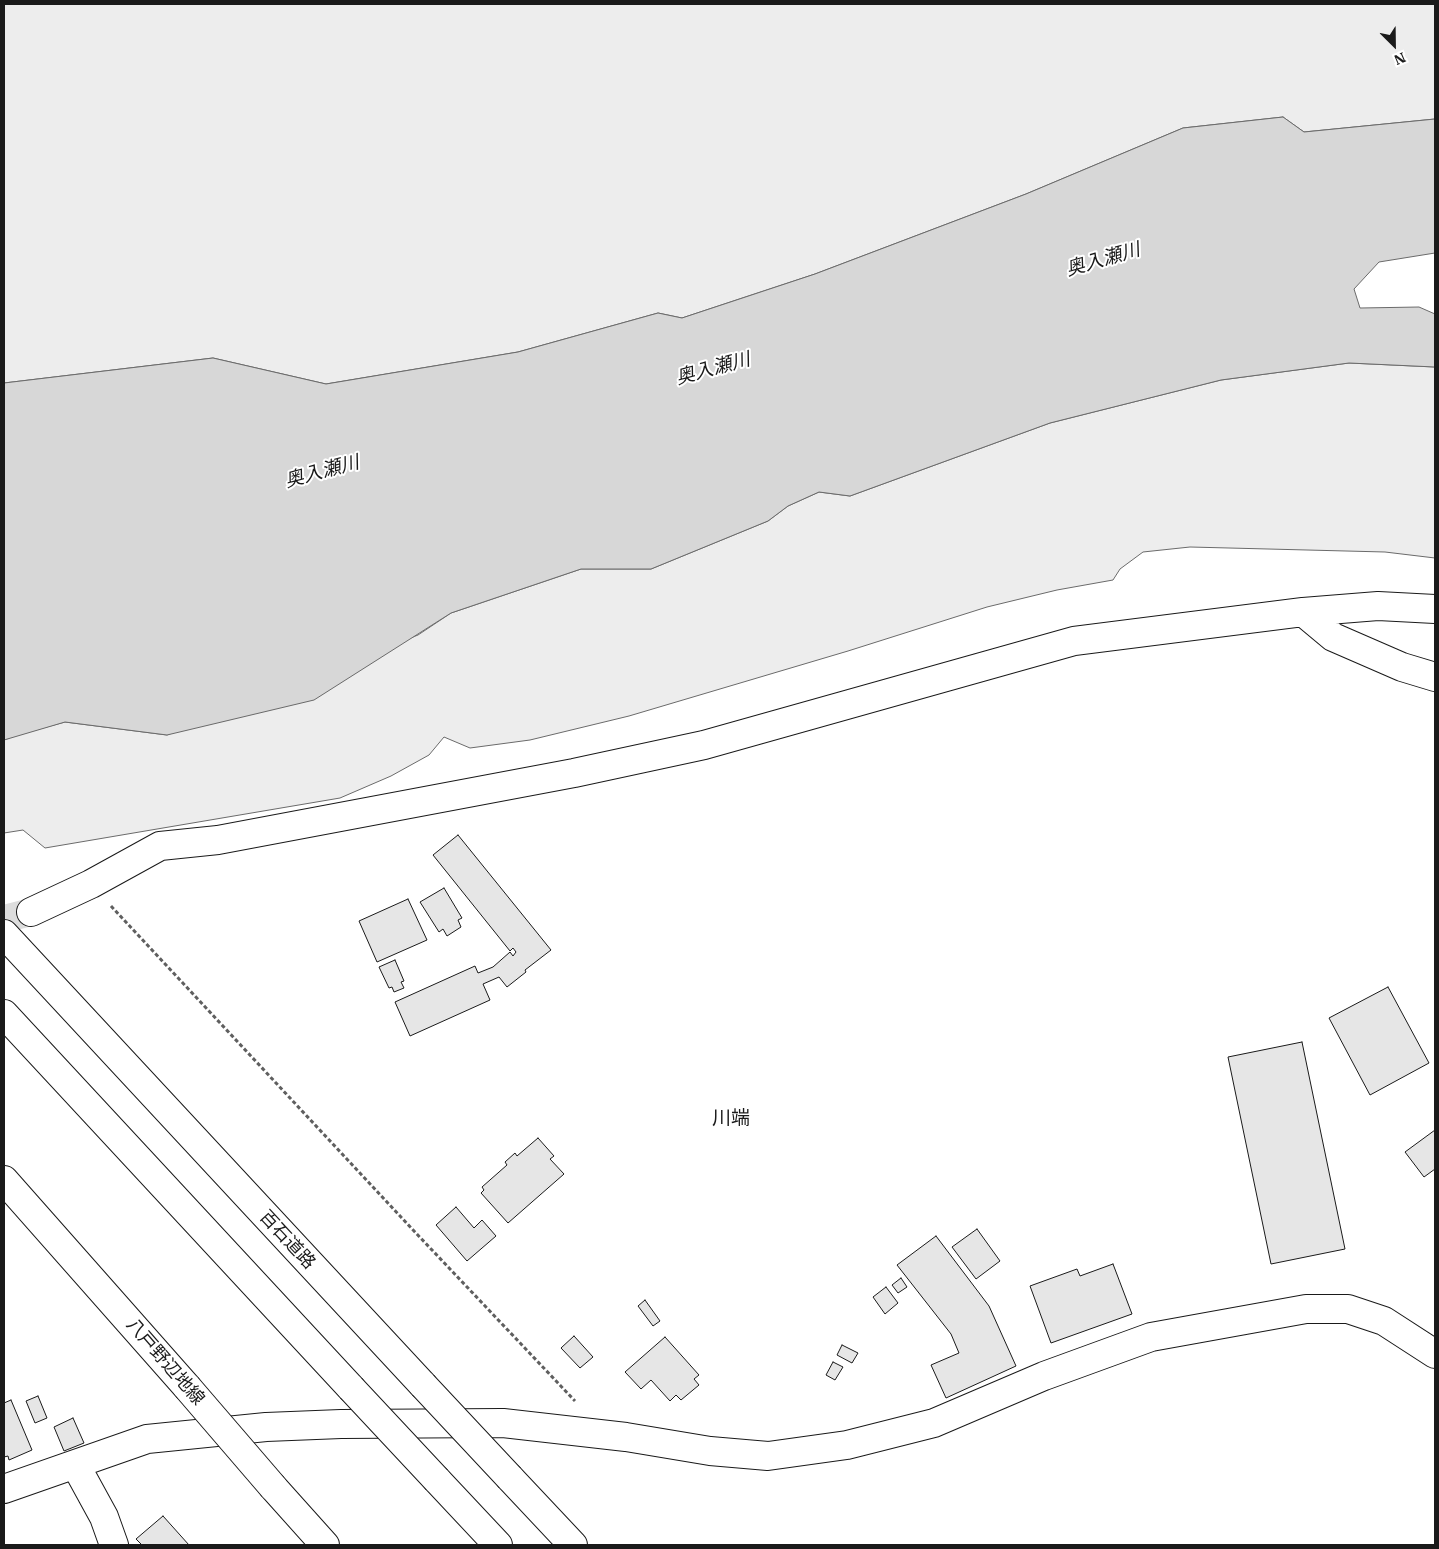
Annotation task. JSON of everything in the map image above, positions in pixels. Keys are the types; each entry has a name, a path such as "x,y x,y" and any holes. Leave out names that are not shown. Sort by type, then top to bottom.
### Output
{"main road":[{"path":"31,912 91,884 160,846 227,838 564,775 704,745 1074,641 1303,612 1378,606 1435,609"},
{"path":"1303,612 1333,637 1402,667 1435,676"},
{"name":"百石道路","path":"4,934 573,1545"},
{"path":"4,1014 498,1545"},
{"name":"八戸野辺地線","path":"4,1180 325,1545"},
{"path":"4,1489 147,1439 266,1427 341,1424 503,1423 606,1434 710,1451 768,1456 847,1445 934,1423 1044,1376 1151,1337 1306,1309 1348,1309 1384,1321 1435,1354"},
{"path":"75,1464 104,1517 114,1545"}],"path":[{"path":"91,884 386,1202 606,1434"}],"shaded area":[{"path":"4,4 1435,4 1435,119 1304,132 1283,117 1183,128 1026,194 815,274 682,318 658,313 518,352 326,384 213,358 4,383"},
{"path":"1349,363 1435,367 1435,558 1385,552 1190,547 1143,552 1120,569 1113,580 1057,590 987,607 848,651 629,716 530,740 470,748 444,737 429,755 391,776 340,798 45,848 23,830 4,833 4,740 17,735 65,722 167,735 418,635 451,613 581,569 651,569 768,521 788,506 819,492 850,496 1050,423 1221,380"}],"water":[{"name":"奥入瀬川","path":"1283,117 1304,132 1435,119 1435,253 1379,262 1354,289 1360,308 1419,307 1435,314 1435,367 1349,363 1221,380 1050,423 850,496 819,492 788,506 768,521 651,569 581,569 451,613 314,700 167,735 65,722 4,740 4,383 213,358 326,384 518,352 658,313 682,318 815,274 1026,194 1183,128"}],"building":[{"path":"458,835 551,950 507,987 499,977 483,984 490,1000 410,1036 395,1002 475,966 478,973 493,967 510,952 513,956 516,952 513,948 510,951 433,855"},
{"path":"444,888 462,918 458,920 461,927 447,936 443,929 439,932 420,902"},
{"path":"408,899 427,940 377,962 359,921"},
{"path":"395,960 404,981 401,982 404,988 394,992 392,987 389,988 379,967"},
{"path":"1388,987 1429,1063 1370,1095 1329,1018"},
{"path":"1302,1042 1345,1249 1271,1264 1228,1057"},
{"path":"1435,1130 1435,1169 1424,1177 1405,1152"},
{"path":"538,1138 554,1156 550,1159 564,1174 508,1223 481,1193 484,1190 482,1187 507,1165 505,1162 515,1153 517,1156"},
{"path":"456,1207 474,1228 482,1220 496,1236 467,1261 436,1225"},
{"path":"977,1229 1000,1261 976,1279 952,1247"},
{"path":"936,1236 989,1306 1016,1366 946,1398 931,1365 959,1353 951,1334 897,1265"},
{"path":"1113,1264 1132,1314 1051,1343 1030,1286 1077,1269 1080,1276"},
{"path":"901,1278 907,1287 898,1293 892,1285"},
{"path":"886,1287 898,1303 885,1314 873,1297"},
{"path":"645,1300 660,1321 653,1326 638,1306"},
{"path":"574,1336 593,1357 580,1368 561,1348"},
{"path":"665,1337 699,1375 694,1379 699,1385 681,1400 676,1395 670,1401 651,1380 641,1389 625,1372"},
{"path":"842,1345 858,1353 852,1363 837,1355"},
{"path":"833,1362 843,1367 835,1380 826,1375"},
{"path":"38,1396 47,1418 35,1423 26,1401"},
{"path":"11,1400 32,1450 9,1460 8,1456 4,1457 4,1403"},
{"path":"73,1418 84,1443 64,1451 54,1427"},
{"path":"163,1516 189,1545 142,1545 136,1539"}],"tunnel":[{"path":"4,919 31,912"}],"district":[{"name":"川端","path":"731,1119"}]}
